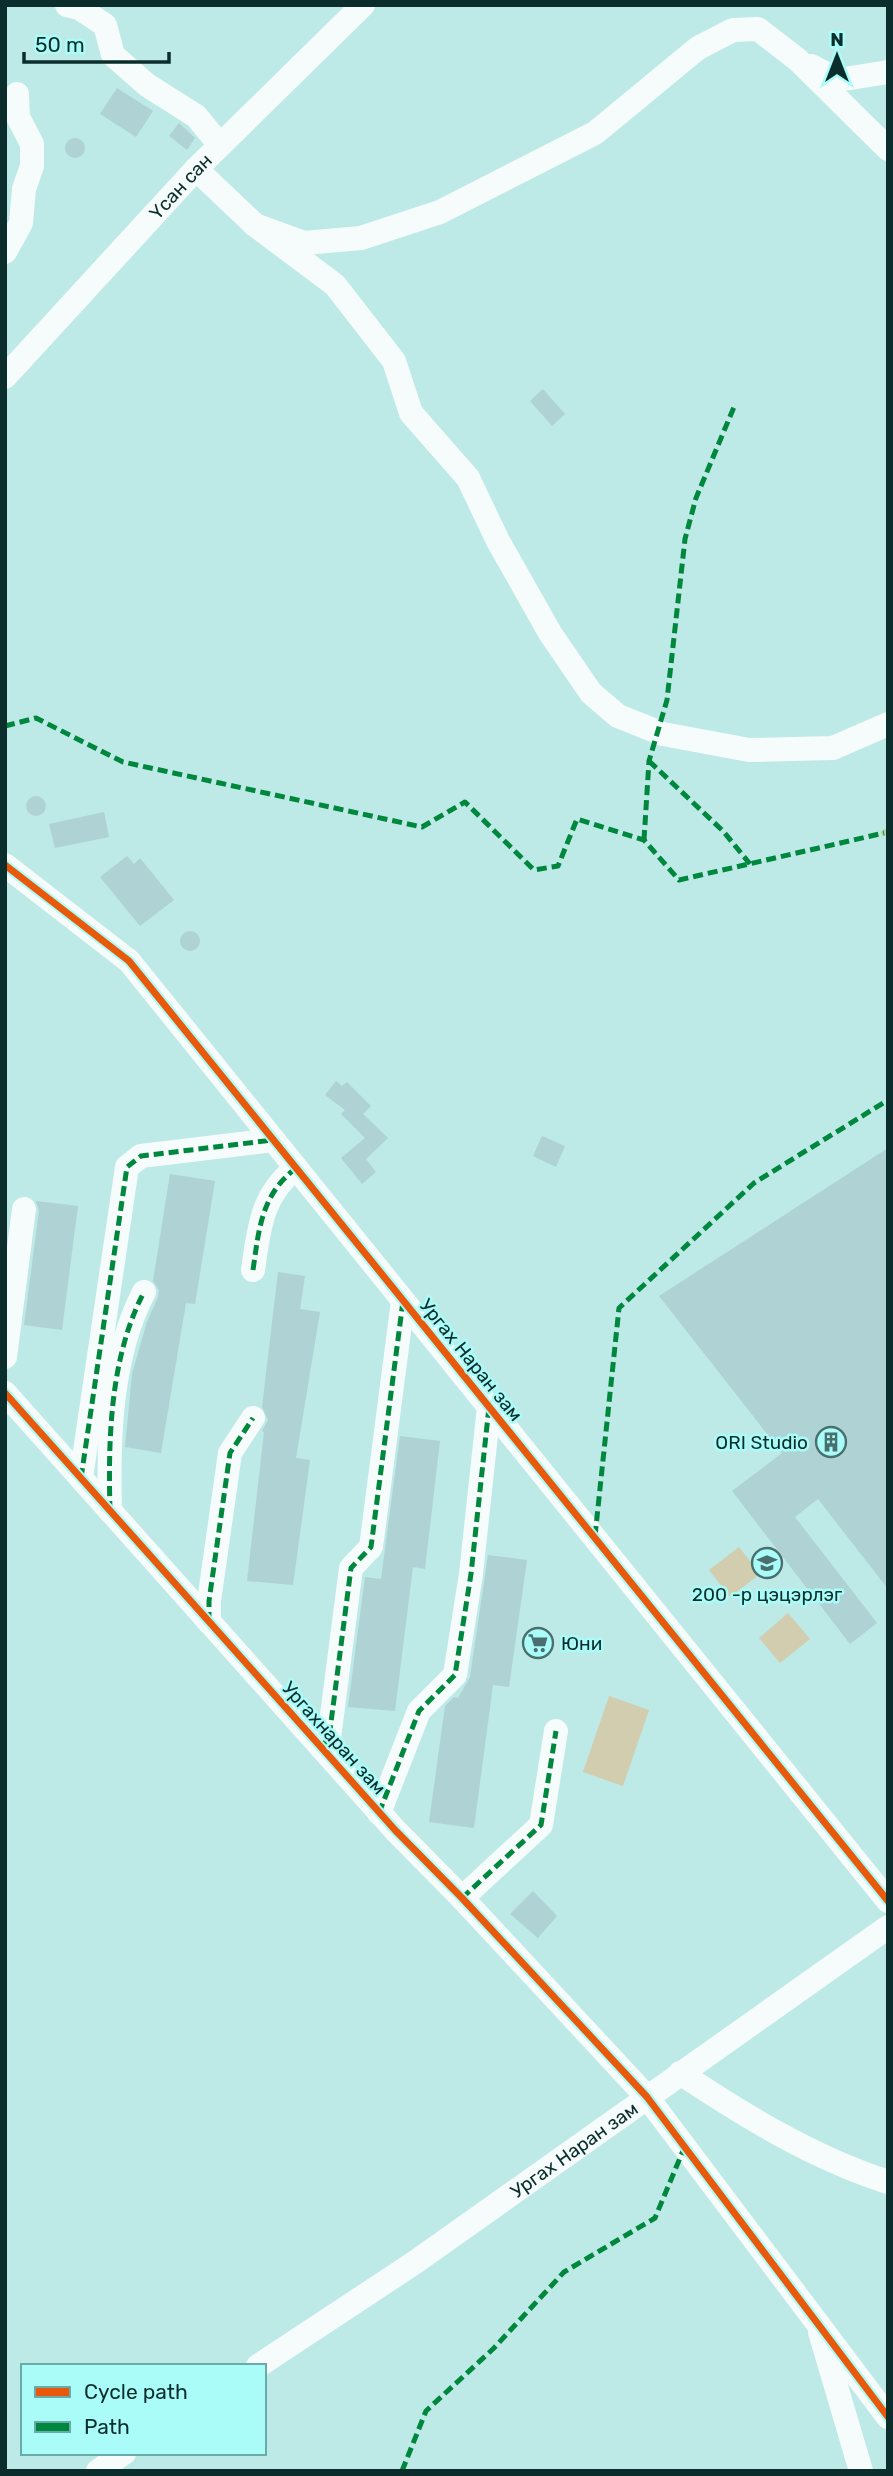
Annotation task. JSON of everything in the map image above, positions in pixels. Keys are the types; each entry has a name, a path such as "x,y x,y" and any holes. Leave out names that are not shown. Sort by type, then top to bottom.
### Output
{"street":[{"path":"67,5 79,8 105,25 113,55 147,85 196,116 220,145"},
{"name":"Үсан сан","path":"5,377 196,169 363,5"},
{"path":"255,225 304,243 362,238 440,212 595,133 698,48 733,30 758,29 798,60 888,149"},
{"path":"798,60 838,80 888,72"},
{"path":"5,252 21,223 24,189 32,166 32,144 19,117 17,94"},
{"path":"196,169 255,225 335,285 394,361 411,413 468,478 498,541 550,633 591,693 618,716 663,734 749,750 833,748 888,724"},
{"name":"Ургах Наран зам","path":"5,865 129,961 888,1901"},
{"path":"81,1478 127,1167 141,1156 273,1140"},
{"path":"253,1270 261,1214 282,1179 296,1168"},
{"path":"5,1357 24,1209"},
{"path":"110,1511 110,1427 128,1322 144,1292"},
{"name":"Ургах Наран зам","path":"321,1747 329,1738 351,1569 371,1548 403,1301"},
{"name":"Ургахнаран зам","path":"5,1393 379,1812 647,2097 817,2325"},
{"name":"Ургах Наран зам","path":"379,1812 419,1711 456,1675 471,1574 489,1407"},
{"path":"209,1622 209,1601 230,1453 253,1418"},
{"path":"462,1898 541,1825 556,1731"},
{"name":"Ургах Наран зам","path":"261,2364 414,2263 888,1927"},
{"path":"680,2073 744,2115 857,2172 888,2182"},
{"path":"817,2325 837,2346 888,2417"},
{"path":"817,2325 861,2471"},
{"path":"98,2471 121,2455"}],"shaded area":[{"path":"739,1547 760,1574 730,1597 709,1570"},
{"path":"788,1613 810,1639 780,1663 759,1638"},
{"path":"609,1696 649,1710 623,1786 583,1772"}],"building":[{"path":"117,88 153,111 136,137 100,114"},
{"path":"179,123 195,138 187,150 169,136"},
{"path":"75,138 82,141 85,148 82,155 75,158 68,155 65,148 68,141"},
{"path":"543,389 565,414 552,426 530,401"},
{"path":"36,796 43,799 46,806 43,813 36,816 29,813 26,806 29,799"},
{"path":"104,812 109,837 55,848 49,824"},
{"path":"127,856 134,864 140,858 174,900 140,926 100,877"},
{"path":"190,931 197,934 200,941 197,948 190,951 183,948 180,941 183,934"},
{"path":"336,1081 342,1086 347,1082 371,1106 363,1114 388,1138 366,1159 376,1172 362,1184 341,1158 365,1138 341,1114 345,1110 325,1095"},
{"path":"542,1136 565,1146 556,1167 533,1156"},
{"name":"ORI Studio","path":"888,1148 888,1589 818,1499 795,1517 877,1623 850,1644 732,1491 782,1453 659,1296"},
{"path":"170,1174 215,1181 195,1304 186,1303 161,1453 125,1447 132,1374 147,1322 158,1297 159,1290 153,1281"},
{"path":"36,1201 78,1206 62,1330 24,1325 39,1211"},
{"path":"278,1272 305,1276 300,1309 320,1312 296,1458 310,1460 293,1585 247,1581 262,1431 268,1420 262,1407"},
{"path":"400,1436 440,1441 425,1569 413,1567 395,1711 348,1707 365,1577 381,1579"},
{"path":"488,1555 527,1560 509,1687 493,1685 474,1828 429,1822 445,1706 454,1697 458,1698 470,1677"},
{"path":"533,1891 557,1916 538,1938 510,1914"}],"waterway":[{"path":"884,833 888,831"}],"marked path":[{"path":"644,840 649,761 667,700 685,539 696,498 734,407"},
{"path":"5,726 36,718 123,762 422,827 465,802 534,870 558,866 577,819 644,840 679,880 884,833"},
{"path":"649,761 723,831 750,864"},
{"path":"595,1536 619,1308 754,1183 888,1100"},
{"path":"81,1478 127,1167 141,1156 273,1140"},
{"path":"253,1270 260,1227 269,1201 284,1178 296,1168"},
{"path":"110,1511 111,1427 118,1371 124,1344 144,1292"},
{"path":"321,1747 329,1738 351,1568 371,1547 403,1301"},
{"path":"379,1813 419,1711 455,1675 471,1574 489,1407"},
{"path":"209,1622 209,1601 230,1453 253,1418"},
{"path":"462,1898 541,1825 556,1731"},
{"path":"402,2471 426,2411 494,2348 564,2272 655,2218 685,2146"}],"cycle path":[{"path":"5,865 129,961 888,1901"},
{"path":"5,1393 395,1830 647,2097 888,2417"}],"place":[{"name":"ORI Studio","path":"831,1442"},
{"name":"200 -р цэцэрлэг","path":"767,1563"},
{"name":"Юни","path":"538,1643"}]}
